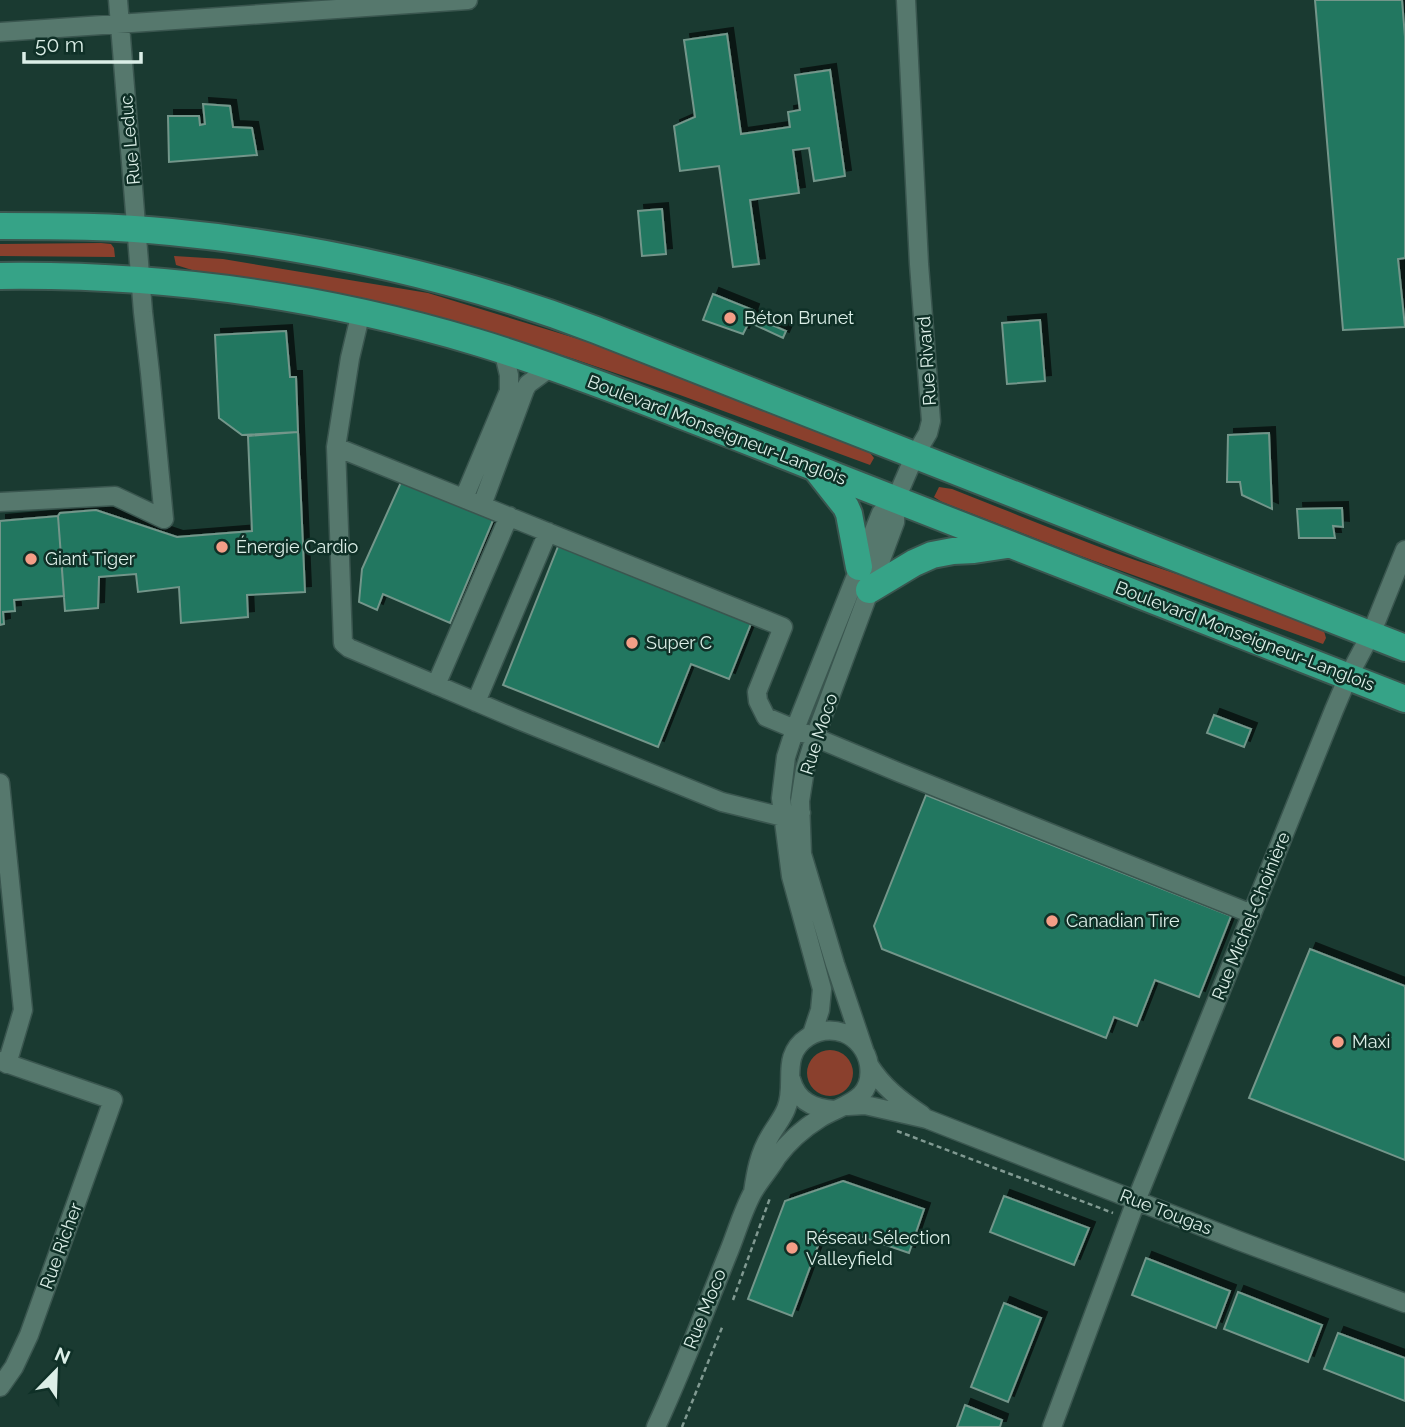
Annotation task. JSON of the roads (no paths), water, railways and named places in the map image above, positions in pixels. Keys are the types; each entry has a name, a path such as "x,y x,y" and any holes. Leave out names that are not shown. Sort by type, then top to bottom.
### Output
{"highway":[{"path":"0,226 80,226 205,236 305,251 414,273 490,293 578,323 1405,648"},
{"name":"Boulevard Monseigneur-Langlois","path":"0,276 141,280 255,294 361,312 503,350 896,499 1405,699"},
{"path":"815,468 846,507 864,578 932,555 1010,544"}],"street":[{"name":"Rue Leduc","path":"0,502 116,496 164,519 136,229 118,0"},
{"path":"0,32 468,0"},
{"name":"Rue Rivard","path":"906,0 919,264 931,414 928,433 915,455"},
{"path":"361,312 350,358 336,447 343,643 349,648 476,702 722,802 792,815"},
{"path":"464,498 509,391 509,375 503,350"},
{"path":"482,505 525,389 551,367"},
{"path":"336,447 783,627 757,692 758,701 766,717 1252,914"},
{"name":"Rue Moco","path":"753,1192 780,1153 799,1133 858,1099 869,1077 867,1059 835,964 792,815 782,798 783,779 786,757 795,729 864,578 895,522 896,499 915,455"},
{"name":"Rue Moco","path":"656,1427 753,1192 760,1156 787,1108 790,1062 802,1041 812,1034 820,1010 822,989 791,876 792,815 800,800 805,769 864,578 881,513 896,499"},
{"path":"436,685 509,516"},
{"path":"476,702 548,532"},
{"name":"Rue Michel-Choinière","path":"1052,1427 1136,1201 1348,677 1371,634 1405,550"},
{"path":"0,783 23,1010 4,1062"},
{"path":"812,1034 837,1031 848,1035 858,1043 867,1059"},
{"name":"Rue Tougas","path":"867,1059 879,1081 927,1119"},
{"name":"Rue Richer","path":"0,1387 14,1367 29,1335 113,1100 4,1062"},
{"path":"790,1074 793,1087 810,1106 823,1110 841,1108"},
{"name":"Rue Tougas","path":"841,1108 865,1105 927,1119 1405,1303"}],"place":[{"name":"Béton Brunet","path":"730,318"},
{"name":"Énergie Cardio","path":"222,547"},
{"name":"Giant Tiger","path":"31,559"},
{"name":"Super C","path":"632,643"},
{"name":"Canadian Tire","path":"1052,921"},
{"name":"Maxi","path":"1338,1042"},
{"name":"Réseau Sélection Valleyfield","path":"792,1248"}]}
